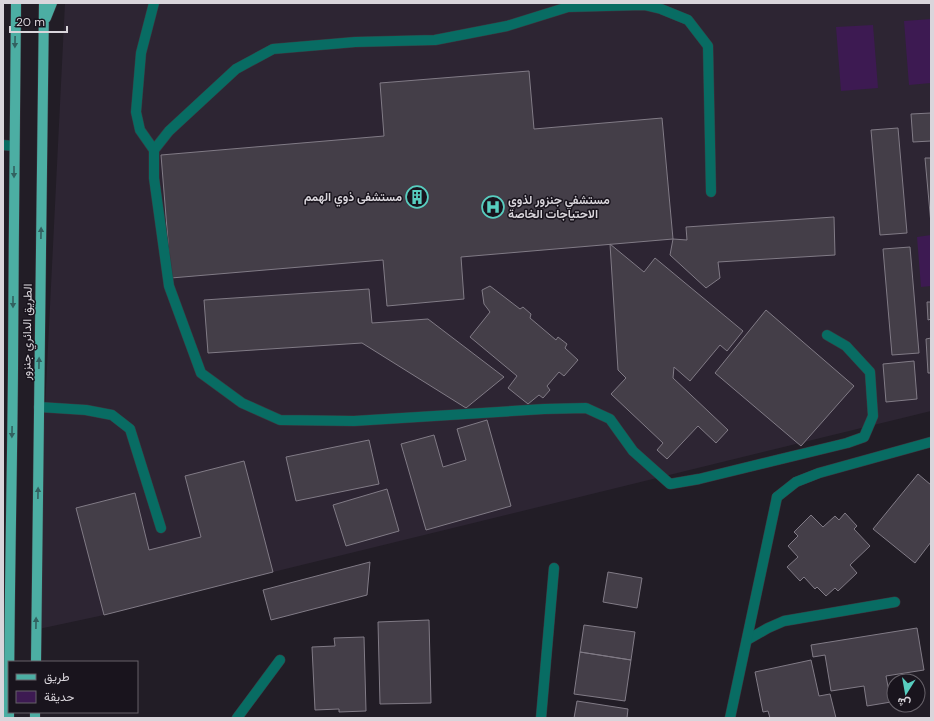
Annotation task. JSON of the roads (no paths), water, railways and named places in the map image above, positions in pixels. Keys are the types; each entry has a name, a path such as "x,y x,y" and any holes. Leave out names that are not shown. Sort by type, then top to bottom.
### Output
{"main road":[{"name":"الطريق الدائري جنزور","path":"9,661 16,3"},
{"name":"الطريق الدائري جنزور","path":"36,661 44,3"},
{"path":"44,26 52,3"}],"street":[{"path":"154,3 141,53 136,112 140,130 154,150 154,178 169,286 201,373 242,403 280,420 354,421 544,409 586,408 610,419 633,451 670,484 699,479 839,445 864,437 873,416 870,372 846,346 827,335"},
{"path":"154,150 169,131 236,69 273,49 356,42 435,40 507,26 568,5 644,4 688,20 708,46 711,192"},
{"path":"3,144 14,146"},
{"path":"39,407 86,410 112,415 130,429 161,528"},
{"path":"730,718 777,497 796,482 819,473 931,442"},
{"path":"541,718 554,568"},
{"path":"747,640 784,621 895,602"},
{"path":"237,718 280,660"}],"place":[{"name":"مستشفى ذوي الهمم","path":"417,197"},
{"name":"مستشفي جنزور لذوي الاحتياجات الخاصة","path":"493,207"}]}
